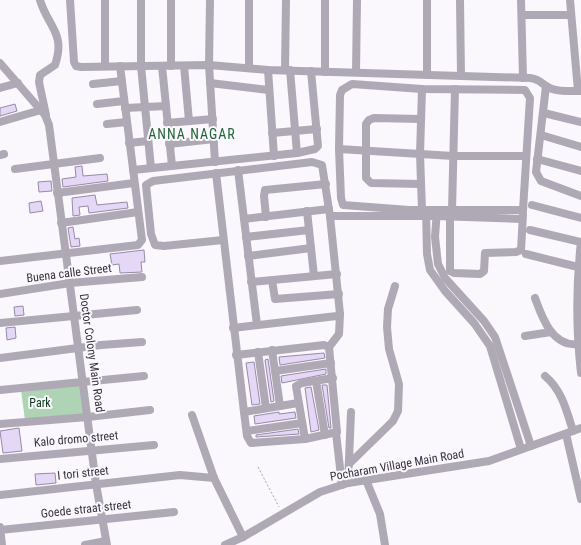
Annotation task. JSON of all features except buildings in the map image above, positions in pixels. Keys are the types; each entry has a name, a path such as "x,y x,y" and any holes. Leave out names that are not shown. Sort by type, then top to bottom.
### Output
{"street":[{"name":"Doctor Colony Main Road","path":"40,0 57,34 59,44 55,65 40,75 39,82 47,120 65,254 80,348 96,484 106,543"},
{"path":"70,0 74,62 76,66 81,67 209,65 268,70 523,78 539,79 546,86 561,91 579,91 570,0"},
{"path":"105,0 105,66"},
{"path":"141,0 141,66 151,168"},
{"path":"171,0 171,66"},
{"path":"210,0 209,65 215,162"},
{"path":"249,0 249,68"},
{"path":"286,0 288,70 297,153"},
{"path":"325,0 326,72"},
{"path":"356,72 357,0"},
{"path":"427,0 427,75"},
{"path":"460,0 461,76"},
{"path":"522,0 523,78"},
{"path":"522,15 571,15"},
{"path":"0,63 41,110 47,120"},
{"path":"0,261 140,244 142,240 120,66"},
{"path":"162,66 172,166"},
{"path":"184,66 189,121"},
{"path":"268,70 268,90 274,156"},
{"path":"133,170 312,151 317,147 317,129 311,71"},
{"path":"93,84 122,81"},
{"path":"0,88 18,83"},
{"path":"210,83 268,90"},
{"path":"455,89 452,156 451,213 450,271 454,273 480,274 484,271 485,253 516,252 521,250 530,98 527,92 522,90 422,88 352,84 346,86 342,90 340,96 339,149 341,198 343,205 437,213 451,213 523,210"},
{"path":"546,86 536,172 541,181 581,196"},
{"path":"422,88 420,154 421,184 425,212 427,254 430,270 445,291 474,323 490,346 521,449"},
{"path":"97,104 145,107 166,106"},
{"path":"0,122 41,110"},
{"path":"544,113 581,122"},
{"path":"421,119 374,118 369,120 366,124 366,178 369,182 421,184"},
{"path":"167,123 213,119"},
{"path":"107,124 127,122"},
{"path":"272,133 317,129"},
{"path":"541,135 581,147"},
{"path":"170,144 214,139"},
{"path":"129,143 148,141"},
{"path":"339,149 452,156 526,156"},
{"path":"15,169 100,158"},
{"path":"537,158 581,171"},
{"path":"223,240 164,246 155,245 151,234 146,188 148,182 238,170 316,162 323,167 337,274 340,314 339,334 328,347"},
{"path":"238,170 257,325"},
{"path":"216,173 236,354 248,440 254,444 305,439 336,433"},
{"path":"57,193 134,183"},
{"path":"266,217 264,196 265,190 326,184"},
{"path":"532,205 581,218"},
{"path":"244,219 307,211 329,213 425,212"},
{"path":"307,211 314,276"},
{"path":"61,223 138,212"},
{"path":"437,213 435,236 438,264 445,278 484,321 495,337 531,446"},
{"path":"451,213 522,219"},
{"path":"246,237 309,230"},
{"path":"530,230 581,242 578,267 581,373"},
{"path":"248,256 311,248"},
{"path":"526,254 578,267"},
{"path":"251,282 337,274"},
{"name":"Buena calle Street","path":"0,294 70,283 142,276"},
{"path":"272,280 275,299 339,294"},
{"path":"349,464 392,421 398,411 400,384 389,349 387,327 388,308 395,286"},
{"path":"535,298 547,327 551,332 568,344 579,339"},
{"path":"0,323 137,310"},
{"path":"233,328 337,316 340,314"},
{"path":"525,336 551,332"},
{"path":"0,358 142,342"},
{"path":"236,354 324,345 328,347"},
{"path":"328,347 333,378 338,430 336,433 345,484"},
{"path":"272,350 280,406"},
{"path":"258,352 266,408"},
{"path":"275,371 331,364"},
{"path":"0,390 144,376"},
{"path":"545,376 554,386 563,401 573,431 581,499"},
{"path":"305,439 298,403 297,384 333,378"},
{"path":"316,381 325,435"},
{"path":"244,412 298,403"},
{"path":"0,424 22,421 88,417 150,410"},
{"path":"345,484 349,464 351,412"},
{"path":"192,416 214,478 243,537"},
{"path":"246,431 302,423"},
{"name":"Pocharam Village Main Road","path":"230,544 320,492 345,484 366,480 489,461 573,431"},
{"name":"Kalo dromo street","path":"0,458 154,445"},
{"name":"I tori street","path":"0,495 180,474 214,478"},
{"path":"366,480 380,514 385,545"},
{"name":"Goede straat street","path":"0,529 102,521 174,512"},
{"path":"0,529 2,545"},
{"path":"85,545 106,543"}],"path":[{"path":"258,467 282,514"}],"green space":[{"name":"Park","path":"82,385 86,414 25,420 21,390"}],"district":[{"name":"ANNA NAGAR","path":"192,134"}]}
